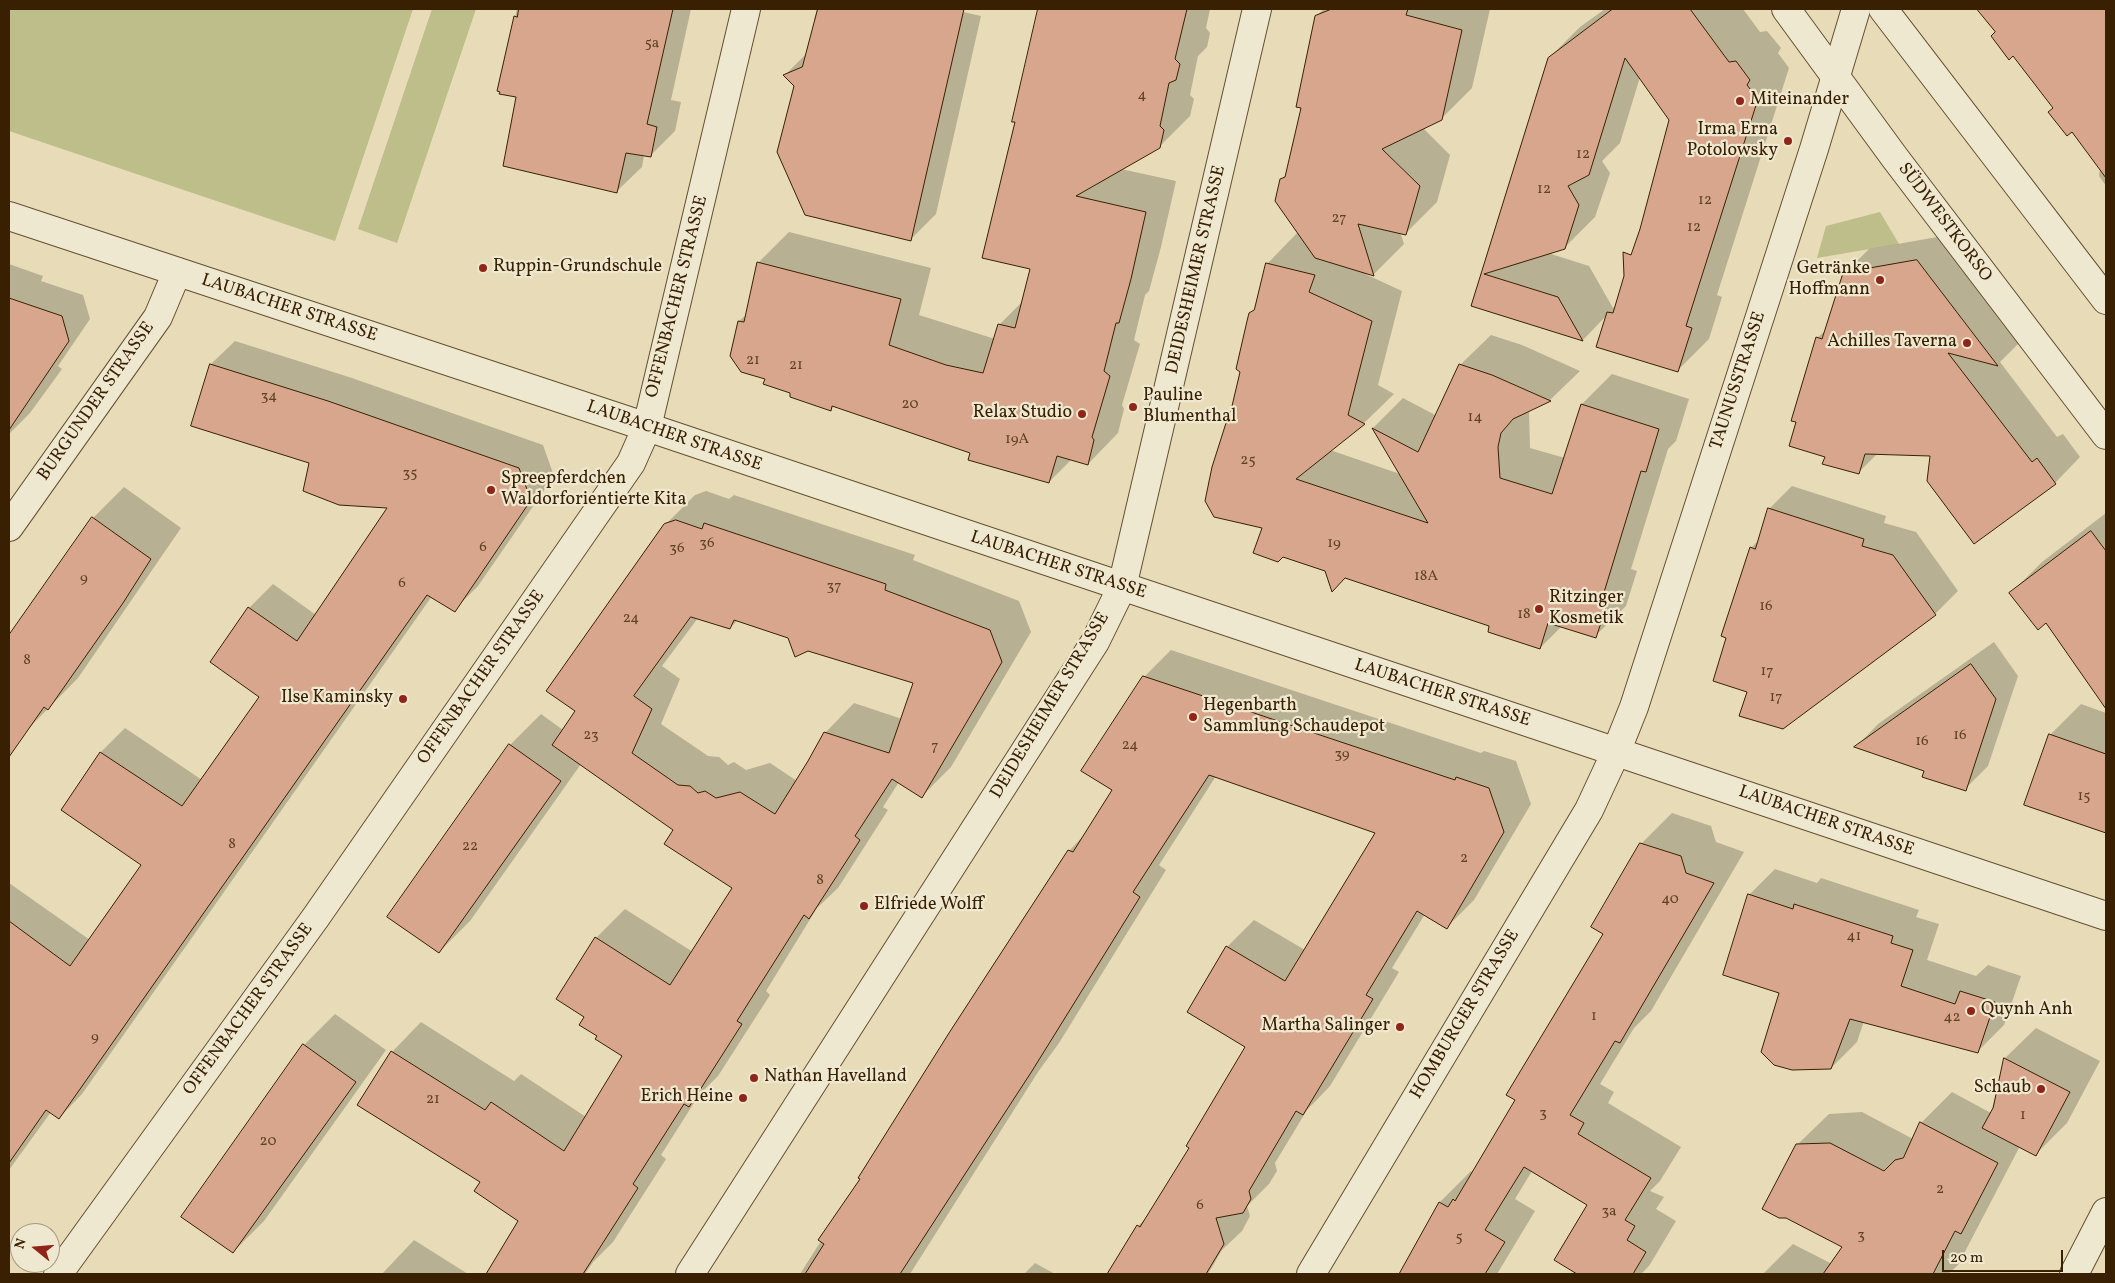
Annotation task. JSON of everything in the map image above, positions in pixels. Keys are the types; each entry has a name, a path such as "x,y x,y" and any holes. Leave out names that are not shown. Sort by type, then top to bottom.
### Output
{"street":[{"name":"OFFENBACHER STRASSE","path":"58,1274 316,917 631,463 647,427 746,9"},
{"name":"DEIDESHEIMER STRASSE","path":"690,1274 1095,642 1122,587 1257,9"},
{"name":"SÜDWESTKORSO","path":"1786,9 2106,435"},
{"name":"TAUNUSSTRASSE","path":"1616,752 1634,707 1836,77 1856,9"},
{"path":"1883,9 2106,300"},
{"name":"LAUBACHER STRASSE","path":"9,216 647,427 2106,916"},
{"name":"BURGUNDER STRASSE","path":"9,527 158,317 177,272"},
{"name":"HOMBURGER STRASSE","path":"1311,1274 1589,810 1616,752"},
{"path":"2074,1274 2106,1212"}],"green space":[{"path":"9,9 413,9 335,241 9,131"},
{"path":"432,9 476,9 397,243 358,229"},
{"path":"1880,212 1899,244 1817,258 1826,226"}],"building":[{"path":"519,9 673,9 647,124 657,127 651,157 626,153 617,193 503,166 516,97 499,94 500,92 497,91 514,16 517,17"},
{"path":"818,9 964,9 911,241 805,215 777,152 794,86 783,75 802,67"},
{"path":"1038,9 1187,9 1175,59 1180,64 1176,80 1169,83 1160,126 1164,130 1160,148 1076,196 1146,212 1131,279 1119,323 1116,323 1104,371 1110,376 1092,437 1094,440 1088,465 1057,456 1049,483 968,460 970,453 832,406 831,411 790,397 790,393 763,384 765,379 741,372 730,356 738,321 744,322 757,262 901,299 889,345 946,365 983,373 998,324 1015,328 1030,269 982,258 1015,122 1012,122"},
{"path":"1332,9 1408,9 1406,15 1462,30 1442,120 1382,149 1420,186 1406,235 1358,224 1374,276 1315,258 1275,201 1280,179 1285,177 1301,108 1296,107 1315,16"},
{"path":"1613,9 1690,9 1729,62 1736,61 1750,80 1747,85 1758,99 1686,326 1692,328 1678,372 1596,347 1607,312 1613,313 1624,276 1623,252 1631,255 1640,229 1669,120 1625,58 1589,175 1568,186 1579,205 1565,249 1484,274 1558,297 1583,341 1471,306 1548,58"},
{"path":"1977,9 2106,9 2106,178 2072,132 2067,136 2048,112 2053,108 2013,56 2009,60 1991,36 1995,32"},
{"path":"1917,260 1998,366 1948,353 2032,462 2037,458 2056,484 1974,544 1927,481 1930,456 1865,454 1859,474 1822,464 1825,457 1789,446 1796,422 1791,421 1816,337 1822,339 1843,273"},
{"path":"1266,263 1315,275 1309,292 1372,321 1348,415 1365,424 1296,479 1428,523 1372,428 1418,452 1459,364 1492,375 1551,401 1513,419 1501,433 1498,447 1500,478 1552,494 1581,404 1659,429 1646,472 1641,471 1602,599 1608,601 1596,638 1548,623 1540,649 1488,632 1489,626 1345,578 1332,592 1325,571 1283,557 1278,562 1253,553 1262,528 1214,517 1205,501 1212,467 1226,423 1228,423 1240,372 1236,369 1249,313 1254,310"},
{"path":"9,298 62,316 69,341 9,430"},
{"path":"210,364 328,401 519,468 531,500 455,612 427,595 59,1119 46,1110 9,1163 9,921 70,966 141,865 61,810 100,752 182,806 259,697 210,662 248,607 297,641 387,508 339,505 303,491 309,463 191,426"},
{"path":"1768,508 1864,539 1862,546 1893,555 1936,615 1783,729 1739,716 1747,692 1713,681 1726,638 1721,636 1750,547 1755,549"},
{"path":"92,517 151,559 123,603 48,710 44,707 9,757 9,635"},
{"path":"676,520 702,529 704,523 886,584 885,590 990,630 1002,662 922,798 892,779 855,836 860,840 809,919 804,915 737,1021 742,1024 689,1107 684,1104 633,1184 638,1188 583,1274 486,1274 518,1221 474,1191 480,1182 357,1105 391,1051 485,1110 491,1102 564,1151 622,1056 595,1039 597,1036 579,1025 584,1017 556,999 595,937 670,985 732,888 664,844 673,830 552,745 575,711 546,691 664,524","holes":["691,617 730,629 734,620 788,638 795,657 808,651 913,683 889,753 824,732 775,814 740,792 716,798 705,791 698,793 690,786 678,785 632,753 652,709 634,696"]},
{"path":"2091,531 2106,551 2106,709 2046,623 2038,630 2009,593"},
{"path":"1971,664 1996,699 1966,791 1922,777 1924,771 1854,747"},
{"path":"1143,676 1455,780 1456,777 1489,788 1504,832 1447,929 1417,911 1366,995 1373,999 1303,1115 1296,1111 1249,1191 1251,1199 1243,1213 1216,1218 1224,1244 1206,1274 1107,1274 1137,1225 1140,1227 1189,1148 1186,1146 1245,1047 1187,1012 1226,946 1285,981 1375,833 1209,775 1133,892 1140,897 1032,1071 900,1274 805,1274 824,1244 818,1240 860,1179 858,1178 949,1033 1068,850 1073,852 1112,790 1081,771"},
{"path":"2049,734 2106,754 2106,833 2024,805"},
{"path":"509,744 561,781 439,953 387,917"},
{"path":"1640,843 1681,856 1686,873 1714,883 1620,1043 1615,1041 1570,1115 1584,1123 1578,1134 1651,1178 1625,1220 1635,1226 1627,1240 1646,1252 1633,1274 1577,1274 1554,1260 1587,1205 1524,1167 1485,1230 1505,1242 1485,1274 1399,1274 1439,1202 1448,1207 1453,1199 1455,1201 1515,1100 1506,1095 1603,934 1591,927"},
{"path":"1748,894 1793,909 1794,904 1893,936 1891,943 1913,950 1901,986 1955,1004 1960,991 1995,1002 1978,1053 1850,1019 1831,1069 1792,1070 1774,1065 1761,1052 1779,993 1723,975"},
{"path":"303,1044 356,1082 233,1253 181,1217"},
{"path":"2004,1058 2070,1092 2036,1156 1982,1128 1993,1108"},
{"path":"1920,1122 1998,1163 1961,1234 1955,1231 1933,1274 1823,1274 1842,1247 1786,1218 1779,1218 1762,1209 1796,1144 1830,1143 1884,1171 1895,1160 1903,1158"}],"place":[{"name":"Miteinander","path":"1740,101"},
{"name":"Irma Erna Potolowsky","path":"1788,141"},
{"name":"Ruppin-Grundschule","path":"483,268"},
{"name":"Getränke Hoffmann","path":"1880,280"},
{"name":"Achilles Taverna","path":"1967,343"},
{"name":"Pauline Blumenthal","path":"1133,407"},
{"name":"Relax Studio","path":"1082,414"},
{"name":"Spreepferdchen Waldorforientierte Kita","path":"491,490"},
{"name":"Ritzinger Kosmetik","path":"1539,609"},
{"name":"Ilse Kaminsky","path":"403,699"},
{"name":"Hegenbarth Sammlung Schaudepot","path":"1193,717"},
{"name":"Elfriede Wolff","path":"864,906"},
{"name":"Quynh Anh","path":"1971,1011"},
{"name":"Martha Salinger","path":"1400,1027"},
{"name":"Nathan Havelland","path":"754,1078"},
{"name":"Schaub","path":"2041,1089"},
{"name":"Erich Heine","path":"743,1098"}]}
